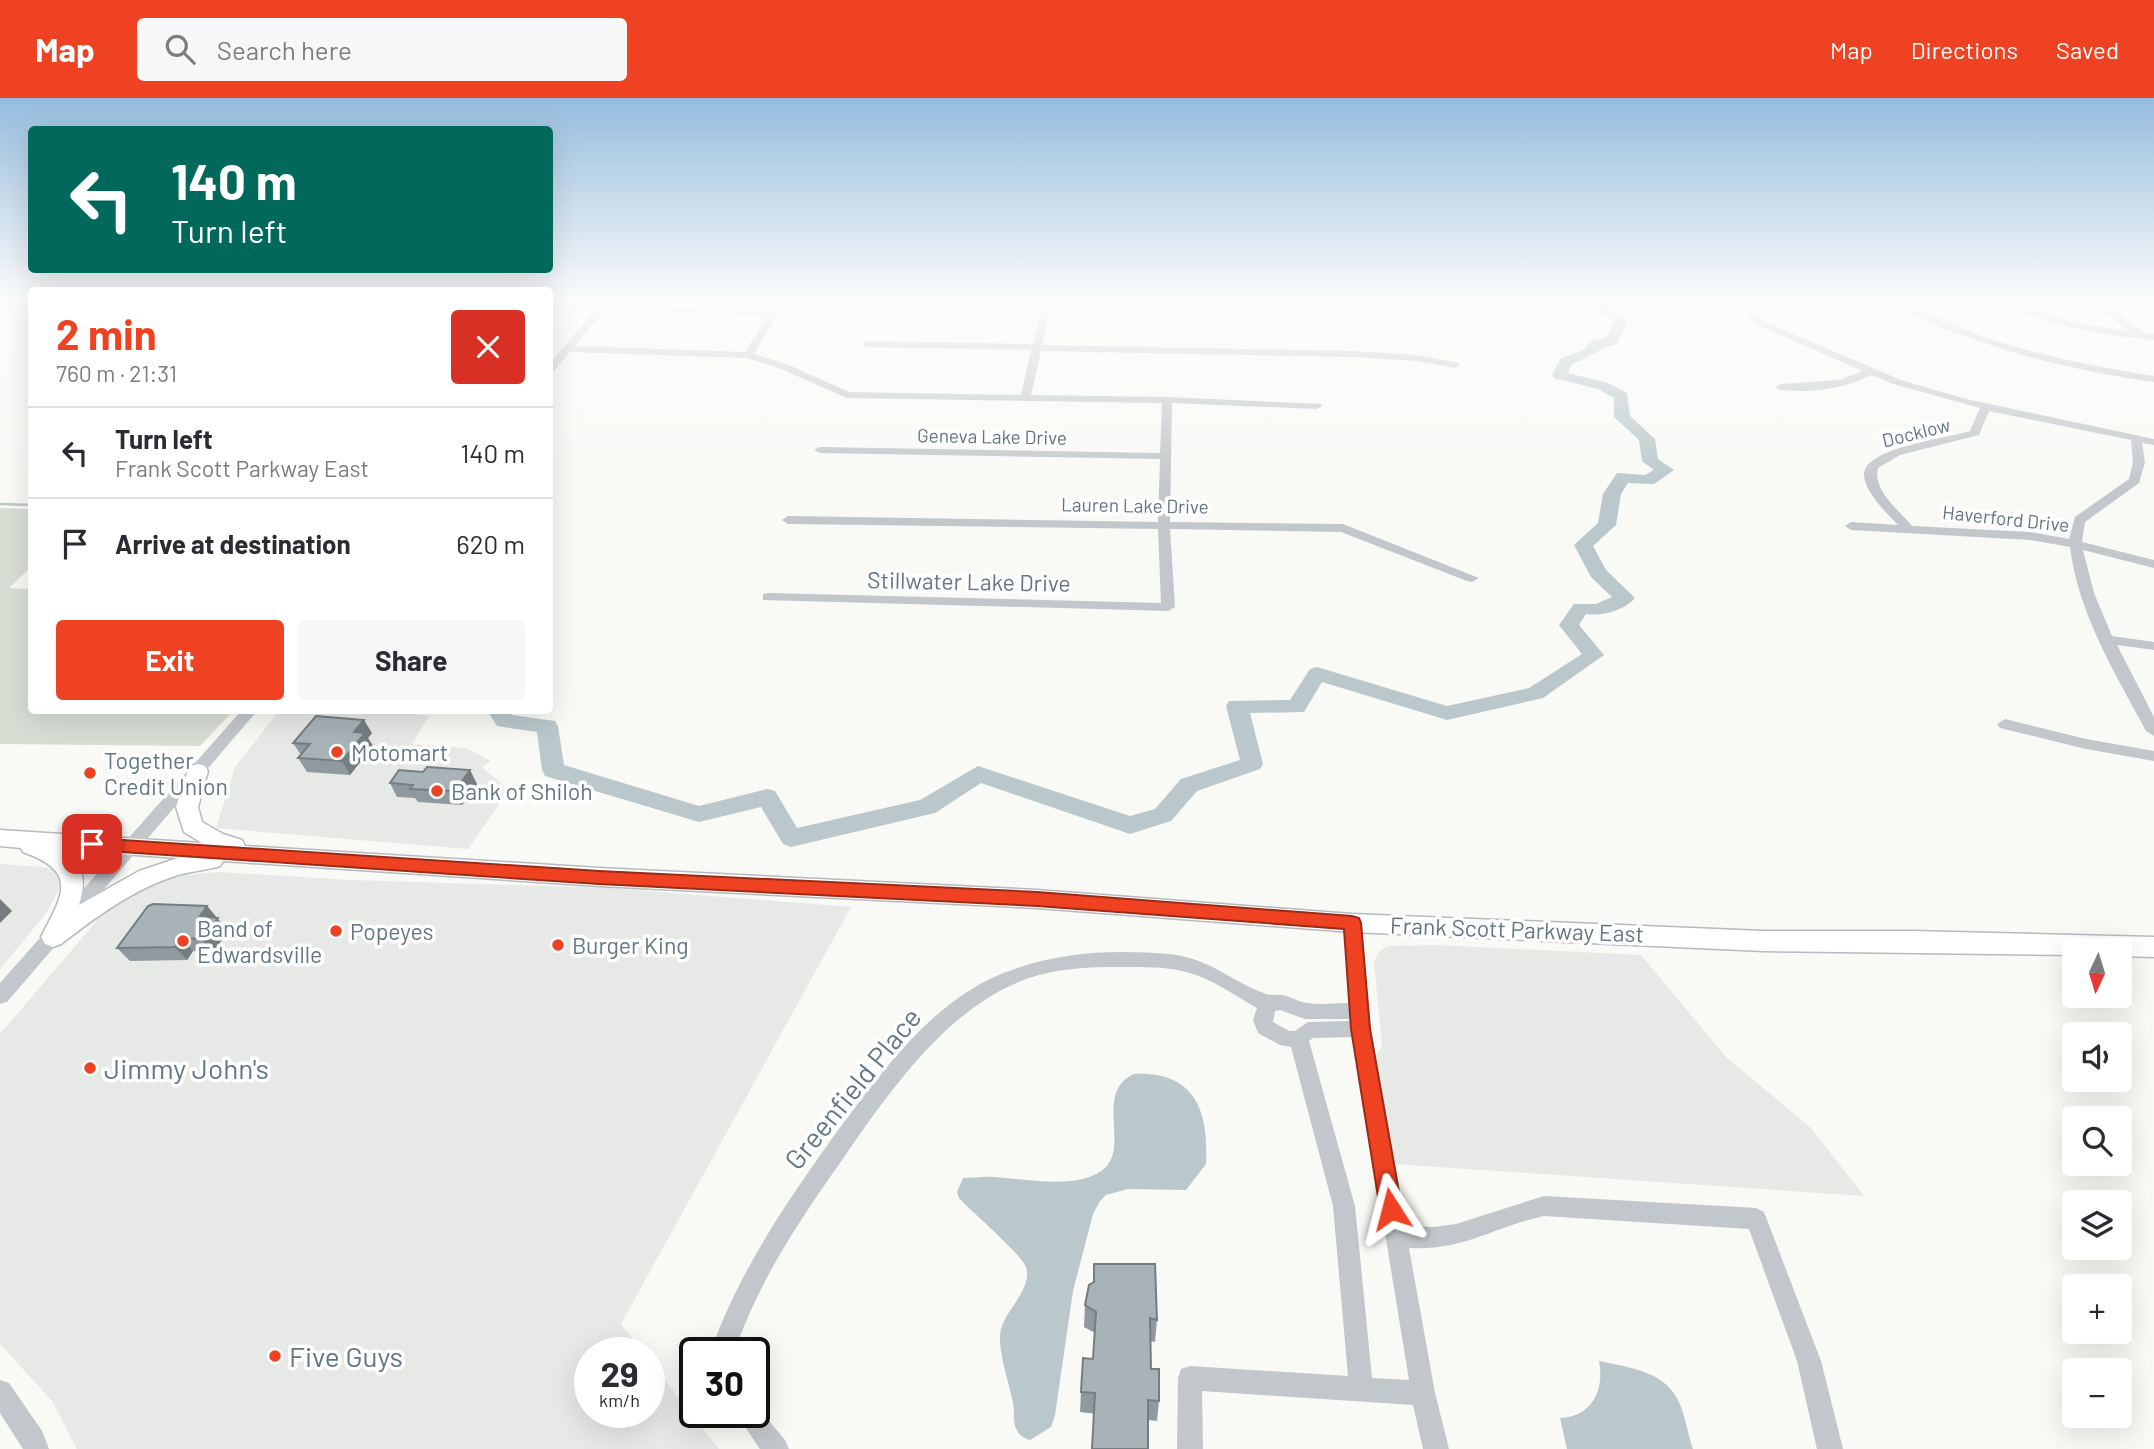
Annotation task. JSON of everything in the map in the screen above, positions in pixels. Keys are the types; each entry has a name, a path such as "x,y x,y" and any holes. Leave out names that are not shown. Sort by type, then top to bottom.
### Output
{"main road":[{"path":"198,771 187,807 192,826 215,840 263,855"},
{"path":"1,838 54,852 73,875 73,895 53,937"},
{"name":"Frank Scott Parkway East","path":"1,838 599,877 1037,899 1352,923 1763,941 2154,947"},
{"path":"53,937 99,901 149,875 197,861 263,855"}],"street":[{"path":"770,362 847,395 1167,400 1317,406"},
{"path":"1026,398 1032,362"},
{"path":"1439,362 1455,365"},
{"path":"1848,362 1897,382 1986,406 2154,442"},
{"path":"2063,362 2154,379"},
{"path":"1781,387 1838,384 1871,372"},
{"path":"1164,524 1167,400"},
{"name":"Docklow","path":"1907,528 1879,494 1870,475 1871,466 1878,458 1975,433 1986,406"},
{"path":"2136,438 2139,461 2135,481 2079,520 2075,527 2074,544 2105,639 2154,731"},
{"name":"Geneva Lake Drive","path":"820,450 1164,456"},
{"name":"Lauren Lake Drive","path":"788,520 1343,528 1472,578"},
{"name":"Stillwater Lake Drive","path":"768,597 1168,607 1164,524"},
{"name":"Haverford Drive","path":"1851,526 2030,536 2154,564"},
{"path":"2105,639 2154,646"},
{"path":"0,996 8,983 53,937 248,714"},
{"path":"2005,724 2086,744 2154,756"},
{"path":"1352,923 1359,1020 1423,1393 1436,1449"},
{"name":"Greenfield Place","path":"727,1337 750,1282 786,1222 852,1128 911,1055 951,1012 993,984 1036,968 1068,960 1110,957 1190,966 1267,1004 1280,1002 1305,1011 1359,1020"},
{"path":"1267,1004 1263,1020 1265,1027 1287,1039 1299,1039 1308,1030 1359,1020"},
{"path":"1299,1039 1344,1206 1361,1388"},
{"path":"1396,1236 1432,1238 1458,1234 1518,1210 1544,1206 1756,1219 1809,1361 1830,1449"},
{"path":"1190,1449 1190,1378 1423,1393"},
{"path":"0,1392 33,1440 36,1449"},
{"path":"760,1428 776,1449"}],"shaded area":[{"path":"0,508 28,509 28,570 9,588 28,589 28,714 230,714 200,746 0,744"},
{"path":"277,714 414,714 429,716 412,744 466,748 491,761 482,767 504,786 504,797 468,849 216,828 235,767"},
{"path":"0,864 54,868 61,874 60,887 48,911 0,969"},
{"path":"220,872 350,880 610,888 851,907 621,1324 631,1337 574,1337 574,1428 665,1428 665,1380 679,1398 679,1428 702,1428 719,1449 77,1449 52,1401 0,1344 0,1034 111,904 170,876"},
{"path":"1436,945 1641,955 1726,1057 1811,1128 1864,1196 1394,1164 1376,1056 1382,1046 1374,961 1379,952 1387,946"},
{"path":"1134,1074 1171,1079 1184,1087 1194,1098 1205,1127 1206,1164 1186,1190 1128,1189 1106,1195 1100,1201 1093,1214 1073,1291 1055,1415 1051,1427 1030,1440 1018,1432 1015,1425 1000,1344 1002,1326 1025,1284 1026,1267 959,1198 957,1192 963,1178 1068,1181 1082,1179 1106,1167 1112,1157 1114,1145 1116,1092 1123,1082"},
{"path":"1599,1361 1647,1373 1667,1386 1681,1407 1693,1449 1567,1449 1560,1418 1580,1413 1593,1400 1600,1382"}],"building":[{"path":"316,716 364,720 354,732 365,733 342,761 298,758 310,744 293,743"},
{"path":"427,767 470,770 455,791 410,789 413,785 390,783 399,770 423,772"},
{"path":"148,906 207,906 200,916 218,918 202,939 182,938 175,947 117,948"},
{"path":"1094,1264 1155,1264 1157,1320 1150,1318 1151,1369 1159,1369 1159,1401 1148,1400 1148,1449 1092,1449 1095,1393 1081,1392 1083,1358 1093,1359 1096,1312 1085,1305 1089,1285 1094,1282"}],"waterway":[{"path":"500,714 505,721 547,726 553,770 699,814 767,797 791,838 927,807 978,774 1130,825 1163,815 1189,785 1252,764 1237,706 1296,707 1317,674 1447,713 1536,693 1594,655 1569,625 1581,608 1599,610 1625,598 1598,573 1583,545 1607,525 1612,494 1623,477 1648,480 1666,470 1650,461 1647,439 1622,417 1622,396 1603,386 1559,375 1565,362"},
{"path":"0,504 28,505"}],"place":[{"name":"Motomart","path":"337,752"},
{"name":"Together Credit Union","path":"90,773"},
{"name":"Bank of Shiloh","path":"437,791"},
{"name":"Popeyes","path":"336,931"},
{"name":"Band of Edwardsville","path":"183,941"},
{"name":"Burger King","path":"558,945"},
{"name":"Jimmy John's","path":"90,1068"},
{"name":"Five Guys","path":"275,1356"}],"route":[{"path":"92,844 599,877 1037,899 1352,923 1358,1011 1391,1209"}]}
